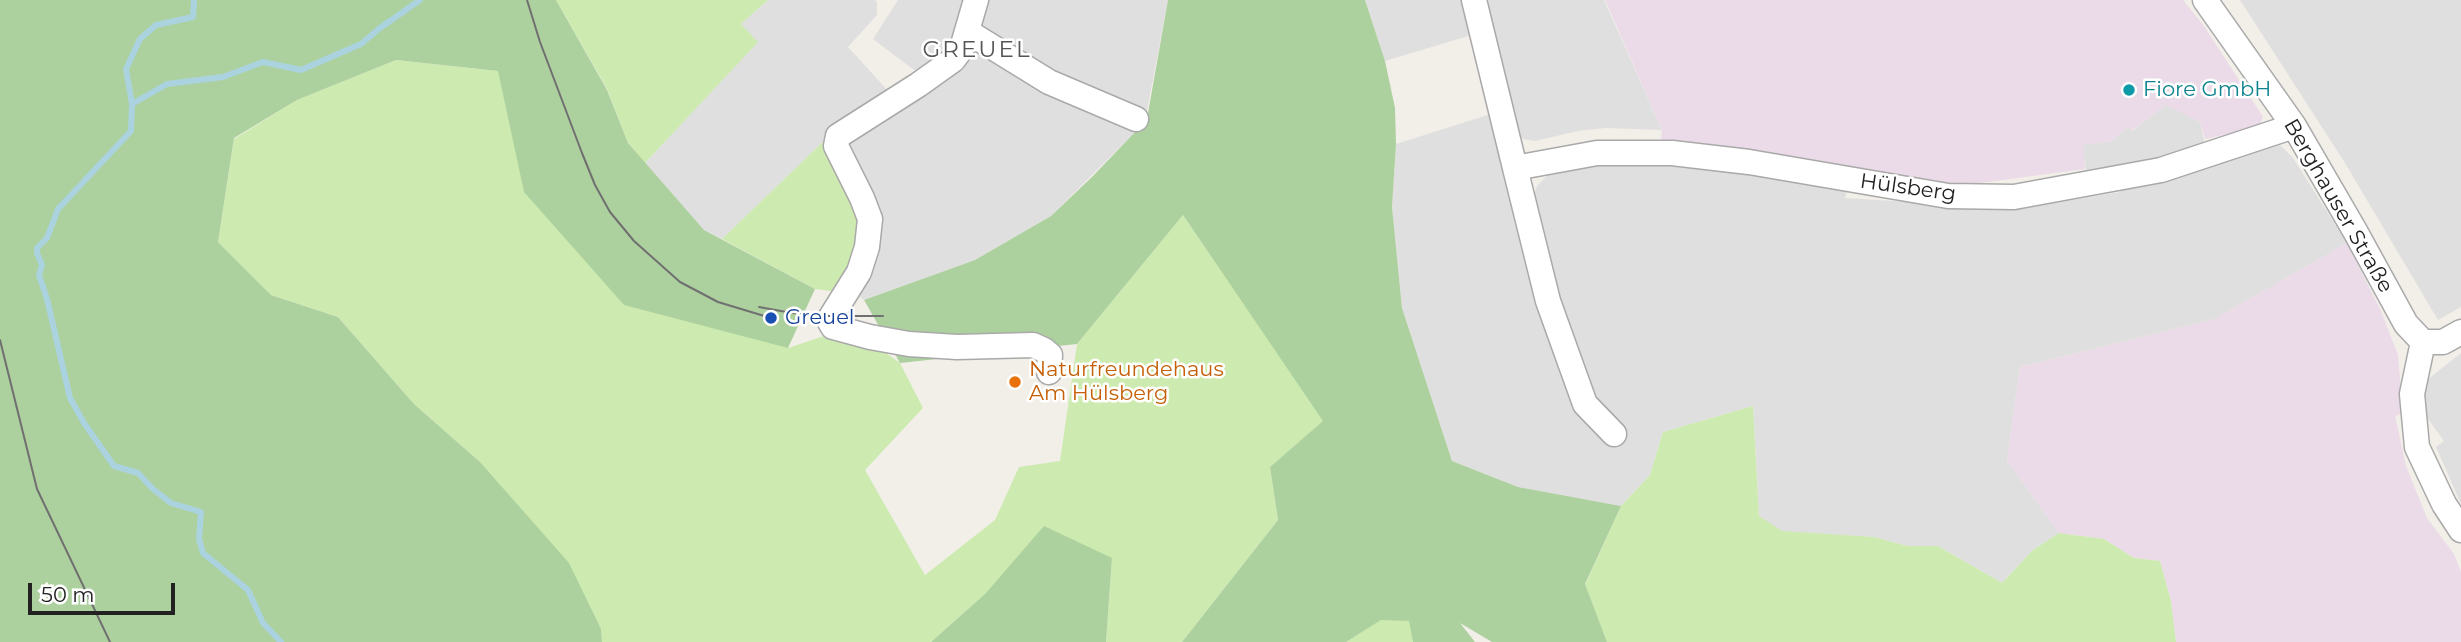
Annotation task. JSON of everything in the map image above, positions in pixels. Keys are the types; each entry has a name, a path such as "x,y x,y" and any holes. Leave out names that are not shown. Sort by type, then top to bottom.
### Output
{"street":[{"path":"976,0 962,48 953,60 838,136 836,146 870,219 867,247 859,272 830,320 833,327 909,344 957,347 1033,345 1050,355 1049,372"},
{"path":"1474,0 1548,301 1585,404 1614,434"},
{"name":"Berghauser Straße","path":"2205,0 2294,126 2410,330 2423,342"},
{"path":"968,32 1049,82 1136,119"},
{"name":"Hülsberg","path":"1515,168 1597,153 1672,153 1749,162 1948,196 2014,197 2161,170 2294,126"},
{"path":"2461,332 2443,342 2423,342 2412,394 2417,447 2444,504 2461,530"}],"shaded area":[{"path":"768,0 875,0 877,15 848,47 891,94 829,136 722,239 704,230 645,163 757,42 741,24"},
{"path":"898,0 972,0 956,44 918,73 873,39"},
{"path":"986,0 1168,0 1146,116 1063,82 979,26"},
{"path":"1365,0 1604,0 1662,130 1605,128 1535,141 1523,139 1517,134 1492,29 1385,61"},
{"path":"1605,0 2183,0 2204,26 2263,117 2259,127 2205,139 2200,122 2166,105 2131,131 2128,127 2111,141 2083,145 2085,169 1965,185 1889,178 1660,147 1662,130"},
{"path":"2240,0 2461,0 2461,307 2438,320 2345,163"},
{"path":"980,45 1056,93 1135,132 1051,216 975,260 864,300 855,293 846,151 854,130"},
{"path":"2166,104 2200,122 2205,145 2131,166 2086,170 2082,145 2111,141 2128,127 2132,131"},
{"path":"1494,113 1533,198 1537,186 1557,170 1633,163 1763,174 1847,191 1845,198 2021,209 2120,192 2280,145 2293,158 2347,243 2215,319 2020,367 2007,460 2059,533 2033,550 2002,583 1938,546 1907,546 1874,537 1782,532 1759,516 1753,406 1663,432 1650,475 1621,506 1518,487 1452,461 1402,308 1392,207 1396,144"},
{"path":"2347,243 2381,311 2398,355 2403,413 2395,416 2406,466 2427,518 2454,554 2461,572 2461,642 2176,642 2171,601 2160,561 2134,558 2104,539 2059,533 2007,460 2020,367 2215,319"},
{"path":"2461,353 2461,504 2436,447 2444,441 2423,412 2422,384"}],"green space":[{"path":"0,0 556,0 607,90 628,143 704,230 815,289 788,348 624,305 524,192 498,71 396,60 297,100 234,138 218,242 271,295 338,317 414,404 480,462 569,563 601,629 602,642 0,642"},
{"path":"556,0 768,0 741,24 758,42 645,163 628,143 607,89"},
{"path":"1168,0 1365,0 1385,61 1395,108 1392,207 1402,308 1452,461 1518,487 1621,506 1585,584 1607,642 1492,642 1460,623 1475,642 1413,642 1409,621 1381,620 1346,642 1182,642 1278,520 1270,467 1323,421 1183,215 1077,344 900,363 864,300 975,260 1051,216 1093,176 1135,132 1148,113"},
{"path":"396,60 498,71 788,348 824,336 883,351 900,363 923,408 865,470 925,575 995,520 1019,467 1060,461 1077,344 1183,215 1324,421 1270,467 1278,520 1182,642 1106,642 1112,558 986,593 931,642 602,642 601,629 480,462 414,404 338,317 271,295 218,242 234,139 297,100"},
{"path":"829,136 857,195 861,246 839,292 815,289 722,239"},
{"path":"1753,406 1759,516 1782,531 1874,537 1907,546 1938,546 2002,583 2033,550 2059,533 2104,539 2134,558 2160,561 2171,601 2176,642 1607,642 1585,585 1621,506 1650,475 1663,432"},
{"path":"1044,526 1112,558 1106,642 931,642 986,593"},
{"path":"1380,620 1410,620 1413,642 1346,642"}],"waterway":[{"path":"194,0 193,17 156,25 140,39 126,69 132,104 131,131 58,209 47,238 37,248 42,265 39,275 70,398 84,423 114,466 138,473 171,503 201,512 199,539 203,553 248,590 263,623 281,642"},
{"path":"132,104 167,84 223,77 263,62 301,70 361,44 420,0"}],"tram line":[{"path":"527,0 582,153 610,212 634,241 680,282 718,302 771,318"},
{"path":"759,307 830,316 883,316"},
{"path":"0,340 37,489 110,642"}],"place":[{"name":"Fiore GmbH","path":"2129,90"},
{"name":"Greuel","path":"771,318"},
{"name":"Naturfreundehaus Am Hülsberg","path":"1015,382"}],"district":[{"name":"GREUEL","path":"977,50"}]}
